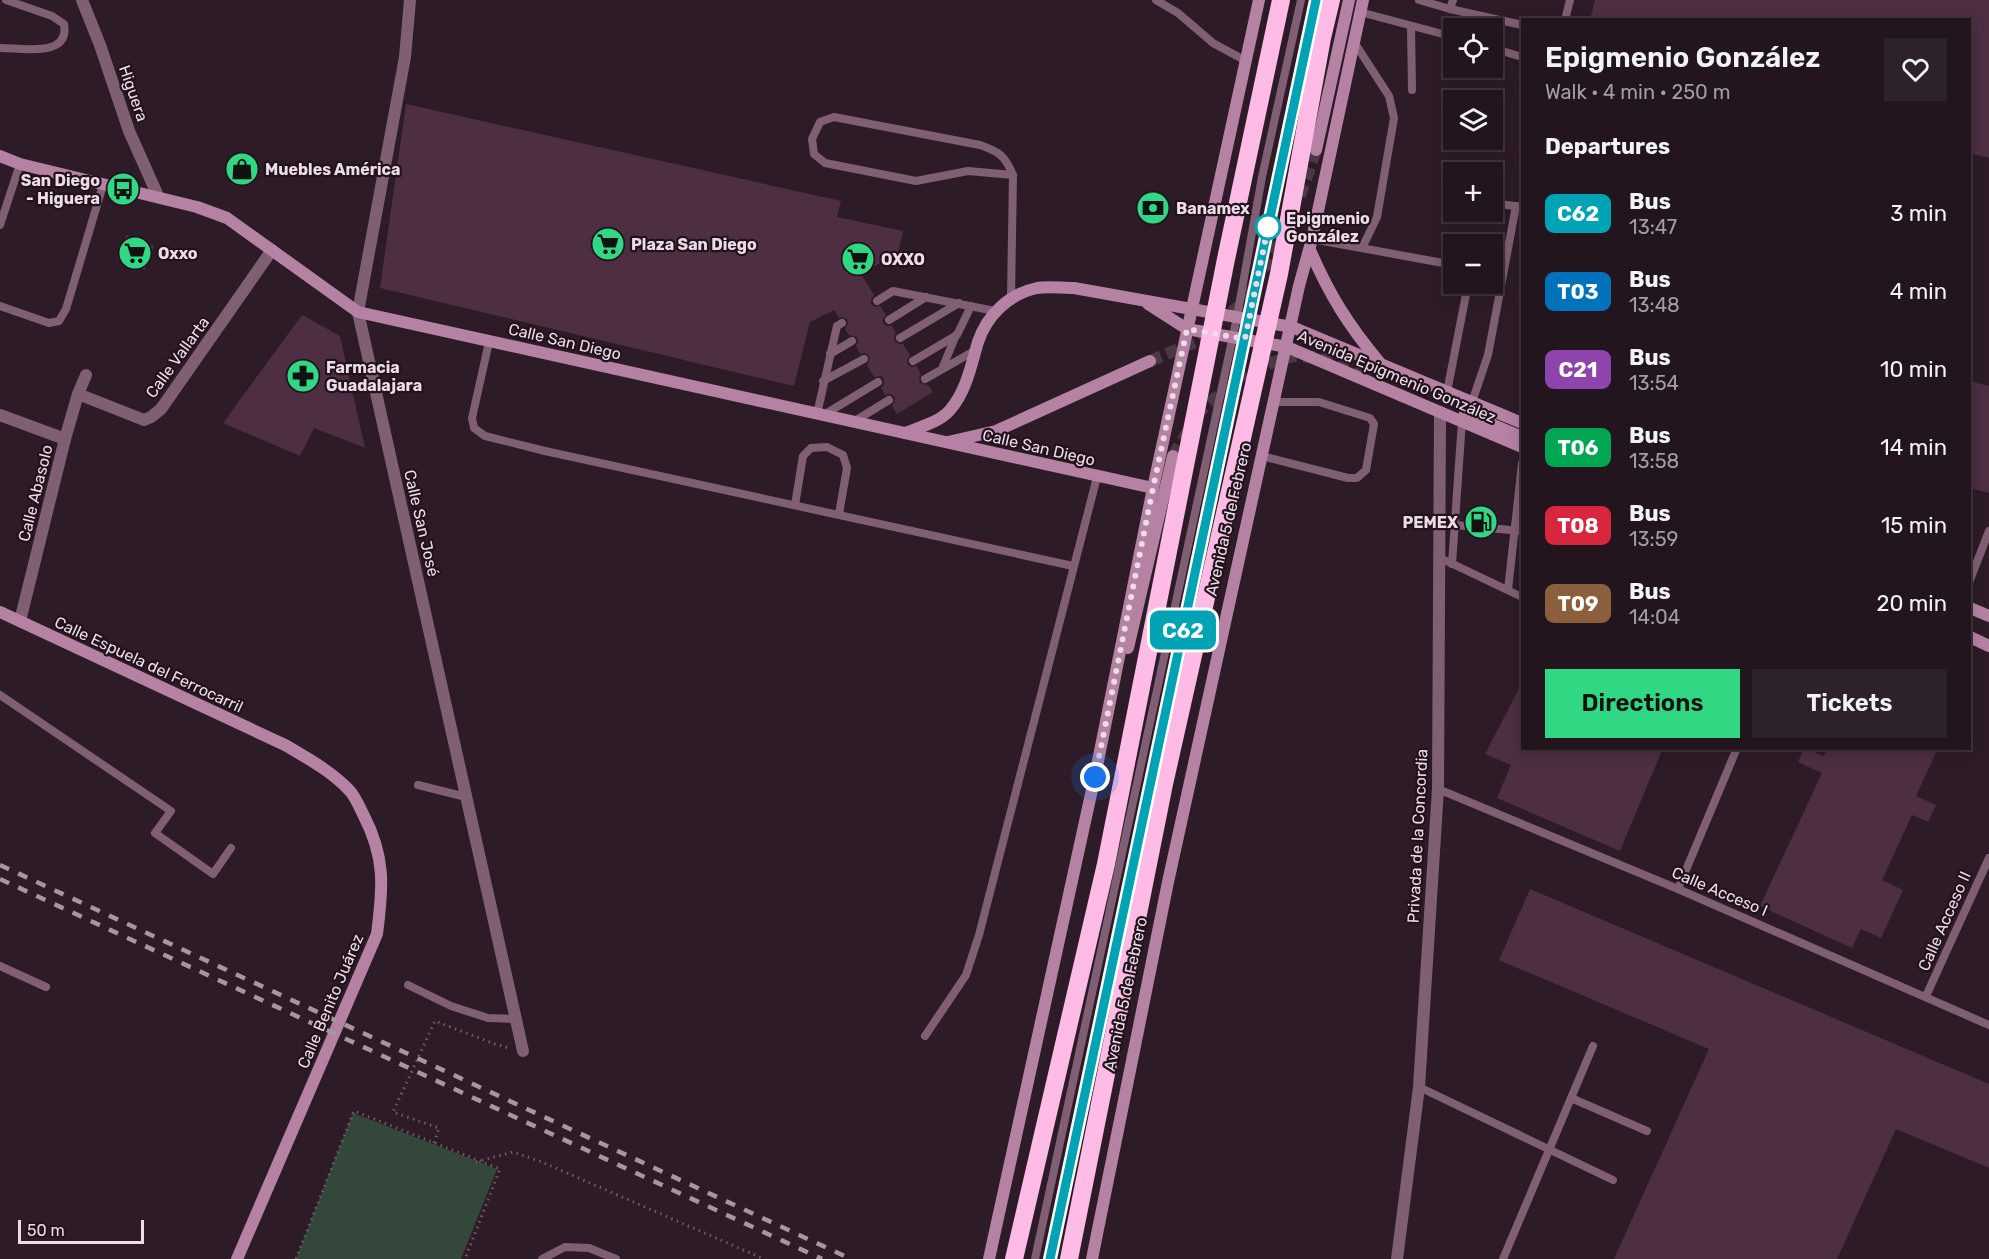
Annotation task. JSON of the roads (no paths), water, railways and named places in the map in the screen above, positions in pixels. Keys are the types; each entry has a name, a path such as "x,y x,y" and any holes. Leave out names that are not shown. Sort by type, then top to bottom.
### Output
{"highway":[{"path":"1014,1259 1106,864 1226,259 1281,0"},
{"name":"Avenida 5 de Febrero","path":"1070,1259 1164,784 1279,274 1331,0"}],"main road":[{"path":"990,1256 1018,1118 1095,777 1153,488 1259,0"},
{"path":"1317,150 1349,0"},
{"name":"Avenida 5 de Febrero","path":"1092,1259 1168,882 1292,327 1299,286 1311,244 1361,6"},
{"name":"Calle San Diego","path":"0,156 20,164 158,196 227,218 358,312 1153,488"},
{"path":"1311,244 1335,302 1353,330 1380,364"},
{"name":"Avenida Epigmenio González","path":"1011,297 1038,288 1074,288 1292,327 1521,423"},
{"path":"904,434 949,412 972,369 979,340 995,311 1011,297"},
{"path":"1141,300 1187,329"},
{"name":"Avenida Epigmenio González","path":"1187,329 1287,347 1521,447"},
{"path":"1314,359 1310,355 1309,346 1312,342 1324,340"},
{"path":"944,443 996,431 1150,361"},
{"path":"1370,374 1521,437"},
{"path":"1095,777 1133,631 1173,456"},
{"path":"1971,608 1989,616"},
{"name":"Calle Espuela del Ferrocarril","path":"0,612 285,745"},
{"path":"1971,638 1989,646"},
{"name":"Calle Benito Juárez","path":"237,1259 377,934 382,898 382,862 369,825 351,791 320,766 285,745"}],"street":[{"name":"Higuera","path":"82,0 129,131 158,196"},
{"name":"Calle San José","path":"410,0 405,57 358,312 523,1051"},
{"name":"Calle Vallarta","path":"78,394 144,420 152,417 161,409 272,250"},
{"name":"Calle Abasolo","path":"20,621 65,439 86,375"},
{"name":"Privada de la Concordia","path":"1397,1259 1419,1087 1438,789 1440,412"},
{"path":"0,415 65,439"}],"lane":[{"path":"0,48 52,48 62,43 66,34 64,24 52,16 6,0"},
{"path":"1156,0 1178,13 1197,32 1213,43 1246,61"},
{"path":"1243,318 1262,177 1301,0"},
{"path":"1050,1259 1243,318 1316,0"},
{"path":"1419,0 1452,4 1521,25"},
{"path":"1566,18 1570,0"},
{"path":"1361,6 1411,26 1443,34"},
{"path":"1411,26 1412,90"},
{"path":"1354,42 1389,96 1394,118 1377,217 1362,248"},
{"path":"1503,51 1521,57"},
{"path":"1011,297 1013,175 1006,159 996,151 980,145 834,117 820,122 812,139 814,154 825,163 916,181 968,171 1013,175"},
{"path":"0,225 20,164"},
{"path":"0,306 49,323 58,321 66,309 103,185"},
{"path":"1472,402 1488,355 1519,207 1503,205"},
{"path":"1311,244 1362,248 1443,263"},
{"path":"877,301 893,291 995,311"},
{"path":"1447,392 1466,294"},
{"path":"889,320 927,297"},
{"path":"900,338 959,303"},
{"path":"942,369 971,306"},
{"path":"820,415 823,381 837,326 842,323"},
{"path":"914,361 957,335"},
{"path":"1035,1259 1239,338"},
{"path":"830,354 852,341"},
{"path":"489,342 472,418 474,428 485,436 1073,566"},
{"path":"925,379 976,350"},
{"path":"823,381 864,359"},
{"path":"820,415 878,382"},
{"path":"852,422 889,400"},
{"path":"1263,456 1348,478 1358,478 1366,470 1374,424 1370,418 1319,402 1274,402"},
{"path":"1452,564 1462,421"},
{"path":"795,505 803,456 811,448 826,447 843,455 847,468 839,514"},
{"path":"925,1036 966,975 980,935 1097,477"},
{"path":"1508,590 1519,530 1521,485"},
{"path":"1455,525 1519,530"},
{"path":"1971,577 1989,531"},
{"path":"1438,557 1521,596"},
{"path":"0,695 171,811 155,832 213,874 231,848"},
{"path":"1678,889 1736,750"},
{"path":"418,785 466,797"},
{"name":"Calle Acceso I","path":"1438,789 1678,889 1989,1025"},
{"name":"Calle Acceso II","path":"1926,996 1989,858"},
{"path":"0,966 46,987"},
{"path":"408,985 451,1006 488,1018 516,1019"},
{"path":"1503,1259 1593,1046"},
{"path":"1419,1087 1613,1180"},
{"path":"1571,1098 1647,1131"},
{"path":"542,1259 565,1247 589,1248 616,1259"}],"tunnel":[{"path":"1300,196 1316,150"},
{"path":"1232,312 1243,303 1281,240"},
{"path":"1150,361 1200,340 1212,329"},
{"path":"1197,416 1247,371 1292,356 1332,358 1370,374"},
{"path":"1173,456 1188,431"}],"railway":[{"path":"0,865 851,1259"},
{"path":"0,879 822,1259"}],"place":[{"name":"Muebles América","path":"242,169"},
{"name":"San Diego - Higuera","path":"123,189"},
{"name":"Banamex","path":"1153,208"},
{"name":"Epigmenio González","path":"1268,227"},
{"name":"Plaza San Diego","path":"608,244"},
{"name":"Oxxo","path":"135,253"},
{"name":"OXXO","path":"858,259"},
{"name":"Farmacia Guadalajara","path":"303,376"},
{"name":"PEMEX","path":"1481,522"}]}
